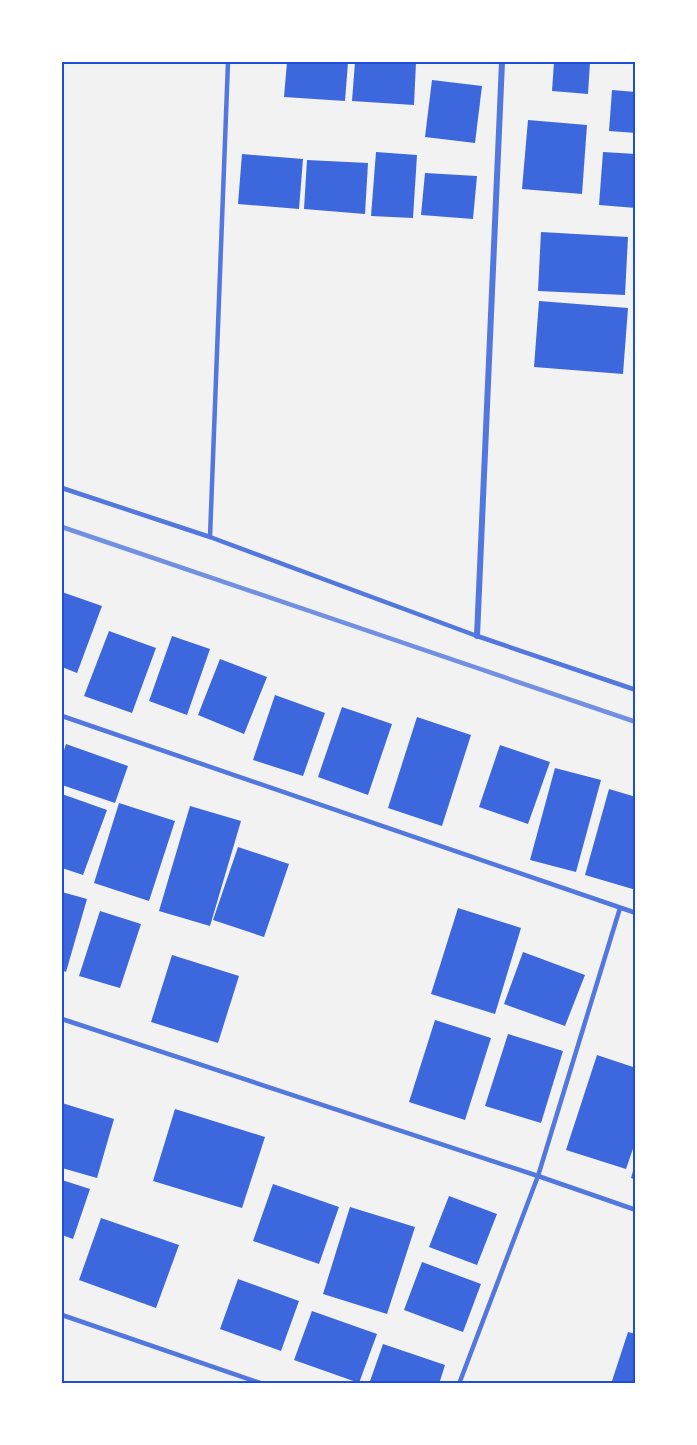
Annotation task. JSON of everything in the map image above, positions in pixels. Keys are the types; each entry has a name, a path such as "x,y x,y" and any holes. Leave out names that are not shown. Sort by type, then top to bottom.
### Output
{"street":[{"path":"477,636 502,62"}],"lane":[{"path":"210,537 228,62"},
{"path":"62,488 210,537 477,636 636,690"},
{"path":"62,716 636,913"},
{"path":"459,1383 538,1176 620,908"},
{"path":"62,1019 636,1210"},
{"path":"62,1315 263,1383"}],"building":[{"path":"287,62 348,62 345,101 284,97"},
{"path":"355,62 416,62 414,105 352,101"},
{"path":"554,62 590,62 588,94 552,91"},
{"path":"432,80 482,86 475,143 425,137"},
{"path":"612,90 636,92 636,133 609,131"},
{"path":"528,120 587,125 582,194 522,189"},
{"path":"376,152 417,155 413,218 371,216"},
{"path":"603,152 636,154 636,208 599,205"},
{"path":"242,154 303,159 299,209 238,204"},
{"path":"307,160 368,163 365,214 304,209"},
{"path":"425,173 477,176 473,219 421,215"},
{"path":"541,232 628,237 625,295 538,291"},
{"path":"539,301 628,308 623,374 534,367"},
{"path":"62,592 102,606 77,673 62,667"},
{"path":"109,631 156,648 132,713 84,696"},
{"path":"172,636 210,649 187,715 149,701"},
{"path":"220,659 267,677 244,734 198,715"},
{"path":"275,695 325,713 303,776 253,760"},
{"path":"342,707 392,724 368,795 318,777"},
{"path":"417,717 471,735 442,826 388,808"},
{"path":"66,744 128,766 115,803 62,785 62,757"},
{"path":"500,745 550,762 528,824 479,807"},
{"path":"555,768 601,780 576,872 530,860"},
{"path":"609,789 636,797 636,890 585,875"},
{"path":"62,794 107,810 83,875 62,868"},
{"path":"119,803 175,821 149,901 94,883"},
{"path":"190,806 241,821 210,926 159,911"},
{"path":"238,847 289,864 264,937 213,920"},
{"path":"62,892 87,899 66,972 62,970"},
{"path":"458,908 521,928 495,1014 431,994"},
{"path":"100,911 141,924 120,988 79,976"},
{"path":"523,952 585,975 565,1026 504,1004"},
{"path":"172,955 239,976 218,1043 151,1022"},
{"path":"435,1020 491,1038 465,1120 409,1102"},
{"path":"508,1034 563,1051 541,1123 485,1106"},
{"path":"597,1055 636,1068 636,1140 626,1169 566,1150"},
{"path":"62,1103 114,1119 97,1178 62,1168"},
{"path":"175,1109 265,1137 242,1208 153,1181"},
{"path":"636,1164 636,1180 631,1178"},
{"path":"62,1180 90,1189 73,1239 62,1235"},
{"path":"273,1184 339,1207 319,1264 253,1241"},
{"path":"449,1196 497,1214 477,1265 429,1247"},
{"path":"350,1207 415,1227 387,1314 323,1294"},
{"path":"101,1218 179,1245 156,1308 79,1280"},
{"path":"422,1262 481,1284 463,1332 404,1310"},
{"path":"238,1279 299,1301 281,1351 220,1329"},
{"path":"312,1311 377,1334 359,1383 294,1360"},
{"path":"628,1332 636,1334 636,1384 611,1384"},
{"path":"383,1344 445,1365 439,1384 369,1384"}],"railway":[{"path":"62,527 636,722"}]}
